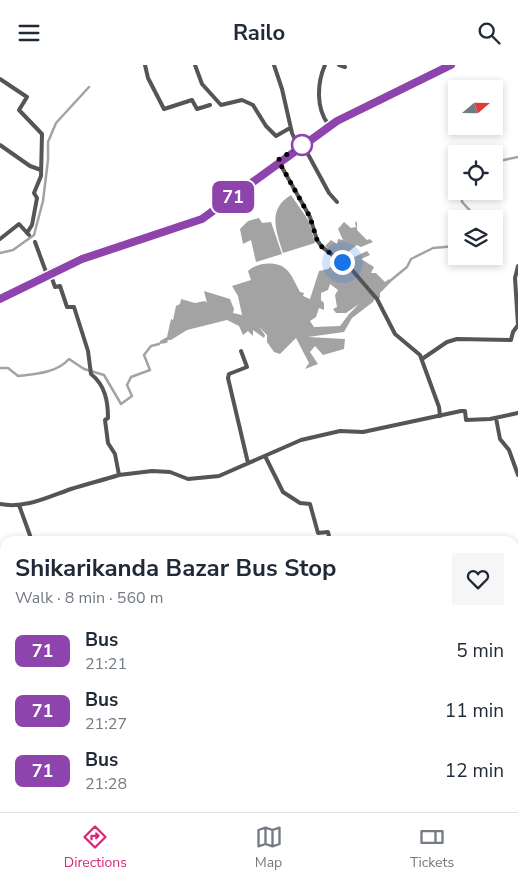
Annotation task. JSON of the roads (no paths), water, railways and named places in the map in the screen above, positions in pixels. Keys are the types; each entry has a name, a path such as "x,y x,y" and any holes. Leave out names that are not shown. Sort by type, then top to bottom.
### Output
{"highway":[{"path":"0,297 48,272 94,254 202,219 328,124 357,106 446,65"},
{"path":"300,145 356,110 451,65"}],"street":[{"path":"145,65 148,78 164,109 192,100 197,109 210,105"},
{"path":"195,65 202,84 221,105 245,101 253,105 266,126 276,136 290,127"},
{"path":"274,65 282,89 290,127 329,193 337,202"},
{"path":"324,65 321,80 320,108 328,124"},
{"path":"339,65 345,67"},
{"path":"0,79 27,97 20,110 42,134 41,170 34,193 37,198 35,212 28,234 19,224 0,239"},
{"path":"0,145 30,166 41,170"},
{"path":"279,161 310,217 317,240 322,247 352,270 372,293 395,334 413,347 422,359 439,407 440,416"},
{"path":"36,242 55,287 60,286 67,307 74,307 88,351 91,372 102,386 108,405 108,418 105,420 106,432 114,453 119,475"},
{"path":"422,359 447,342 457,339 511,340 512,332 518,325 515,278 518,266"},
{"path":"241,351 247,367 229,374 228,378 248,463"},
{"path":"0,504 19,505 49,499 69,490 119,475 170,471 188,479 219,476 301,440 340,431 363,432 461,411 465,411 466,420 496,418 518,413"},
{"path":"496,418 500,439 509,450 518,475"},
{"path":"266,458 283,492 300,503 310,504 318,533 328,532 329,536"},
{"path":"19,505 30,536"}],"waterway":[{"path":"0,253 13,250 34,235 43,201 48,160 48,142 56,123 89,87"},
{"path":"503,160 518,157"},
{"path":"462,200 470,210"},
{"path":"390,281 407,267 411,259 433,248 448,247"},
{"path":"0,368 8,368 18,376 52,370 69,359 84,369 104,375 121,404 132,396 127,385 131,377 150,370 144,355 151,346 159,344"}]}
